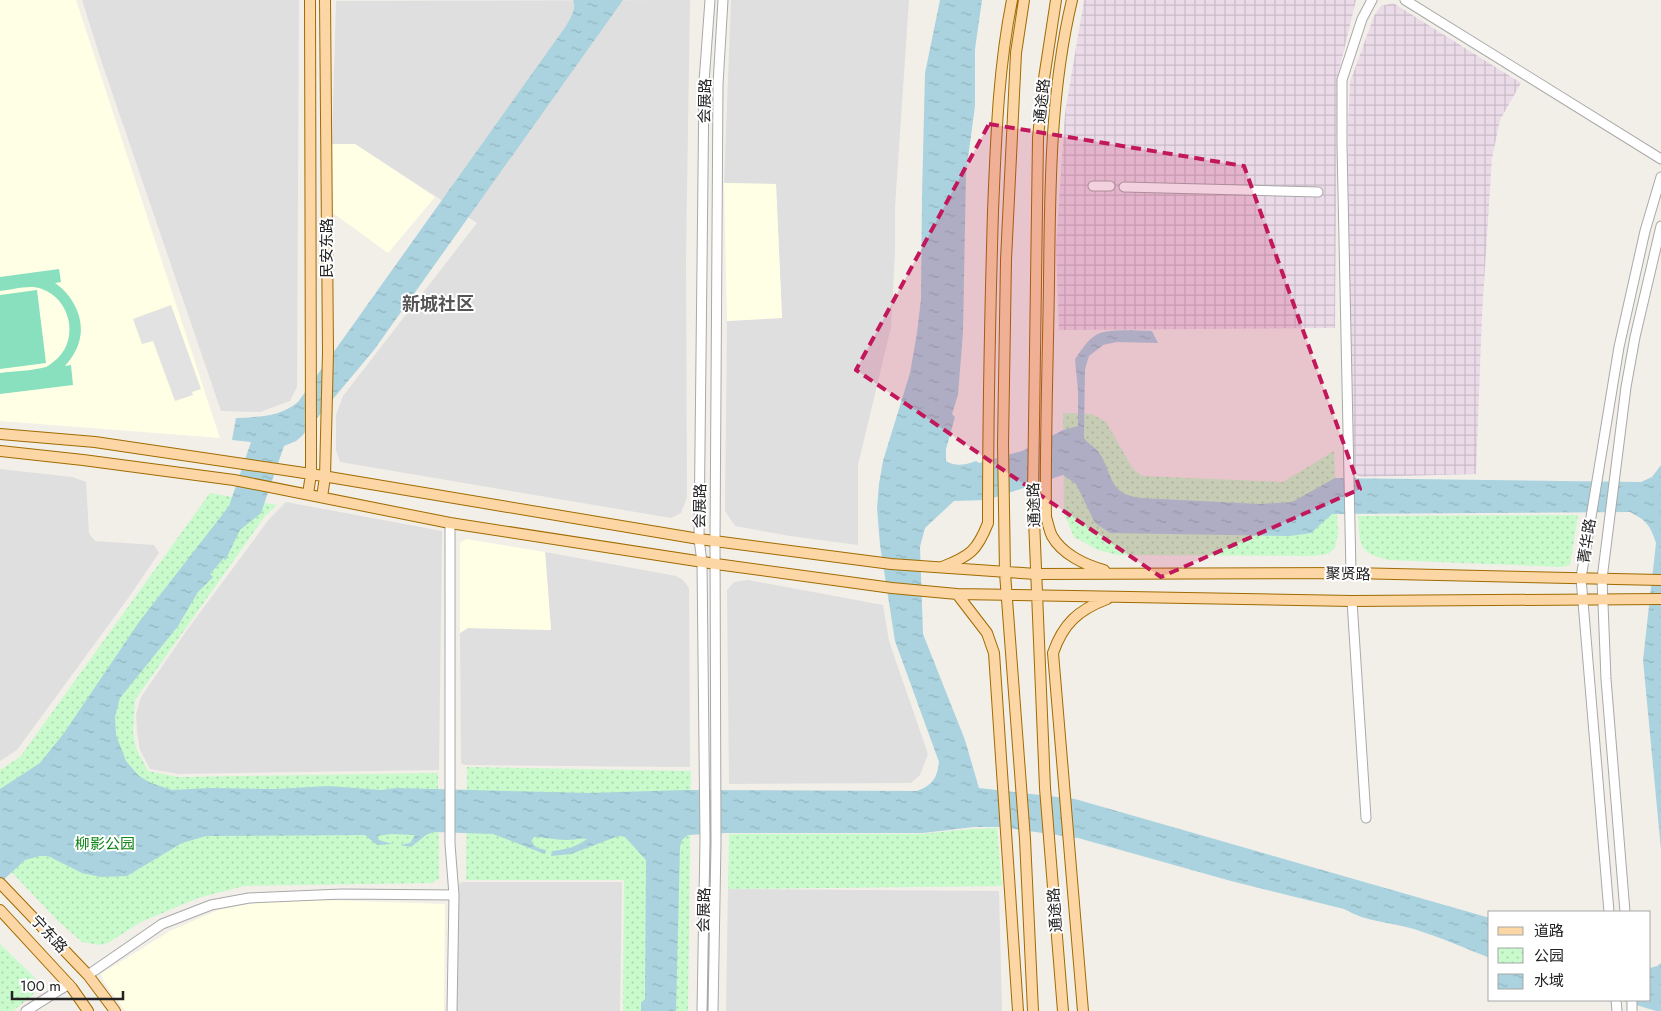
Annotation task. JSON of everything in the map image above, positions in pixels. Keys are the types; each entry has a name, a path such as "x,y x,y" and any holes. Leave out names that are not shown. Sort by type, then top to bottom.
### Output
{"main road":[{"name":"民安东路","path":"308,494 311,474 310,0"},
{"name":"民安东路","path":"322,497 325,477 328,352 325,0"},
{"path":"939,568 967,556 980,542 988,523 989,342 997,114 1001,64 1012,0"},
{"name":"通途路","path":"1024,0 1016,53 1006,260 1003,444 1006,595 1025,839 1033,1011"},
{"name":"通途路","path":"1056,0 1043,85 1038,138 1033,496 1045,788 1062,1011"},
{"path":"1072,0 1066,24 1053,125 1046,517 1052,536 1064,550 1080,561 1118,574"},
{"name":"聚贤路","path":"0,434 95,442 311,474 699,539 890,564 1036,574 1351,573 1656,580"},
{"name":"聚贤路","path":"0,451 234,480 450,523 702,562 892,588 957,594 1352,601 1657,599"},
{"path":"957,594 987,633 994,653 1018,1011"},
{"path":"1082,1011 1053,653 1057,640 1067,624 1081,611 1112,597"},
{"name":"宁东路","path":"0,883 88,975 114,1011"},
{"name":"宁东路","path":"0,910 68,984 88,1011"}],"street":[{"name":"会展路","path":"702,1011 705,786 702,562 699,539 704,82 710,0"},
{"name":"会展路","path":"713,1011 716,843 715,541 718,84 724,0"},
{"path":"1351,573 1342,80 1362,19 1372,0"},
{"path":"1405,0 1661,159"},
{"name":"菁华路","path":"1609,911 1581,578 1619,347 1645,231 1661,177"},
{"path":"1093,186 1110,186"},
{"path":"1124,187 1318,192"},
{"path":"1625,911 1606,679 1602,578 1628,378 1637,327 1661,226"},
{"path":"450,523 450,844 454,895 452,1011"},
{"path":"1352,601 1366,818"},
{"path":"88,975 162,924 211,905 249,898 342,894 454,895"},
{"path":"26,1011 68,984"}],"highlighted area":[{"path":"989,124 1244,166 1360,489 1161,577 856,370"}],"shaded area":[{"path":"0,0 76,0 220,438 0,421"},
{"path":"82,0 299,0 297,387 290,401 260,412 221,411"},
{"path":"690,0 686,259 687,497 681,513 671,518 340,462 336,450 336,415 343,396 477,223 355,144 332,144 336,1"},
{"path":"731,0 909,0 895,207 891,327 858,465 858,545 735,526 725,511 727,321 782,318 776,184 724,183"},
{"path":"1084,0 1356,0 1337,79 1335,328 1059,330 1056,246 1065,113"},
{"path":"1393,3 1521,83 1500,120 1492,158 1482,315 1476,474 1360,477 1353,473 1349,333 1348,122 1350,82 1374,16 1381,6"},
{"path":"332,144 355,144 435,197 388,253 333,213"},
{"path":"724,183 776,184 782,318 727,321"},
{"path":"171,305 201,389 192,392 193,395 175,401 153,341 142,344 133,319"},
{"path":"0,469 72,477 86,482 89,533 95,541 154,545 159,553 17,750 0,761"},
{"path":"286,502 442,531 439,770 178,774 150,769 140,750 137,732 136,714 141,697 187,630 270,518"},
{"path":"466,539 545,552 551,630 468,628 460,633 460,543"},
{"path":"545,552 676,576 683,580 689,588 690,767 464,765 461,763 460,633 468,628 551,630"},
{"path":"748,580 883,605 889,641 928,754 920,775 911,783 729,784 727,590 734,582"},
{"path":"462,882 622,882 620,1011 457,1011 459,884"},
{"path":"728,889 999,891 1002,1011 726,1011"},
{"path":"293,899 445,904 444,1011 125,1011 104,982 101,974 170,931 218,910 255,903"}],"green space":[{"path":"59,269 61,282 55,283 72,301 81,325 78,345 65,366 71,365 73,385 0,394 0,373 48,366 58,358 64,349 70,330 65,310 52,294 32,287 0,291 0,277"},
{"path":"37,290 46,363 0,369 0,295"},
{"path":"1063,413 1092,414 1106,422 1133,469 1142,476 1283,482 1334,451 1338,534 1335,548 1328,554 1313,556 1118,555 1098,550 1074,537 1064,513"},
{"name":"柳影公园","path":"210,493 277,505 265,516 135,700 133,733 136,748 148,771 178,777 438,773 439,879 431,883 244,886 198,898 141,922 108,943 99,945 82,942 58,921 0,860 0,770 20,757"},
{"path":"1578,515 1570,565 1562,567 1389,560 1371,554 1363,547 1359,535 1358,516"},
{"path":"467,767 691,771 688,1011 623,1011 624,880 466,880"},
{"path":"997,828 1002,886 728,889 729,834 920,834"},
{"path":"0,944 35,978 34,994 13,1011 0,1011"}],"water":[{"path":"573,0 623,0 374,350 302,436 284,446 261,513 240,530 225,561 224,558 210,574 213,577 198,592 178,626 120,698 115,717 116,735 126,761 139,776 151,783 172,790 211,788 277,789 328,786 381,790 396,788 589,793 685,790 917,791 927,786 935,777 939,762 895,641 880,545 877,508 883,461 910,373 917,333 921,299 925,73 940,0 982,0 975,49 975,106 966,173 963,332 958,395 952,414 955,417 946,449 946,461 957,465 976,461 979,463 1022,451 1063,430 1078,426 1078,391 1075,359 1087,343 1096,335 1108,331 1123,330 1152,331 1158,343 1117,342 1103,345 1089,356 1085,369 1084,438 1100,454 1116,487 1131,496 1260,504 1292,502 1335,478 1641,482 1652,477 1661,465 1661,850 1643,660 1656,543 1647,524 1636,515 1630,512 1332,514 1311,533 1290,536 1110,533 1095,523 1076,484 1063,475 987,500 954,501 925,528 920,547 923,634 965,740 979,788 1075,799 1488,917 1488,957 1423,932 1361,917 1344,909 1231,881 1078,838 1000,827 974,827 923,833 726,833 688,835 682,840 680,847 676,1011 641,1011 641,1003 645,999 646,860 625,837 620,836 571,854 551,856 552,851 570,848 587,839 562,840 534,837 531,842 537,848 546,850 545,854 493,834 433,832 411,847 400,845 410,843 415,835 391,834 377,836 379,840 392,844 377,845 365,835 206,836 182,843 127,876 101,877 82,873 48,856 40,856 25,860 0,883 0,789 40,763 64,733 139,622 229,506 251,442 232,440 236,418 261,416 284,411 298,402 566,26 574,10"},
{"path":"1661,963 1661,1011 1623,1001 1651,1001 1651,968"}],"district":[{"name":"新城社区","path":"438,304"}]}
